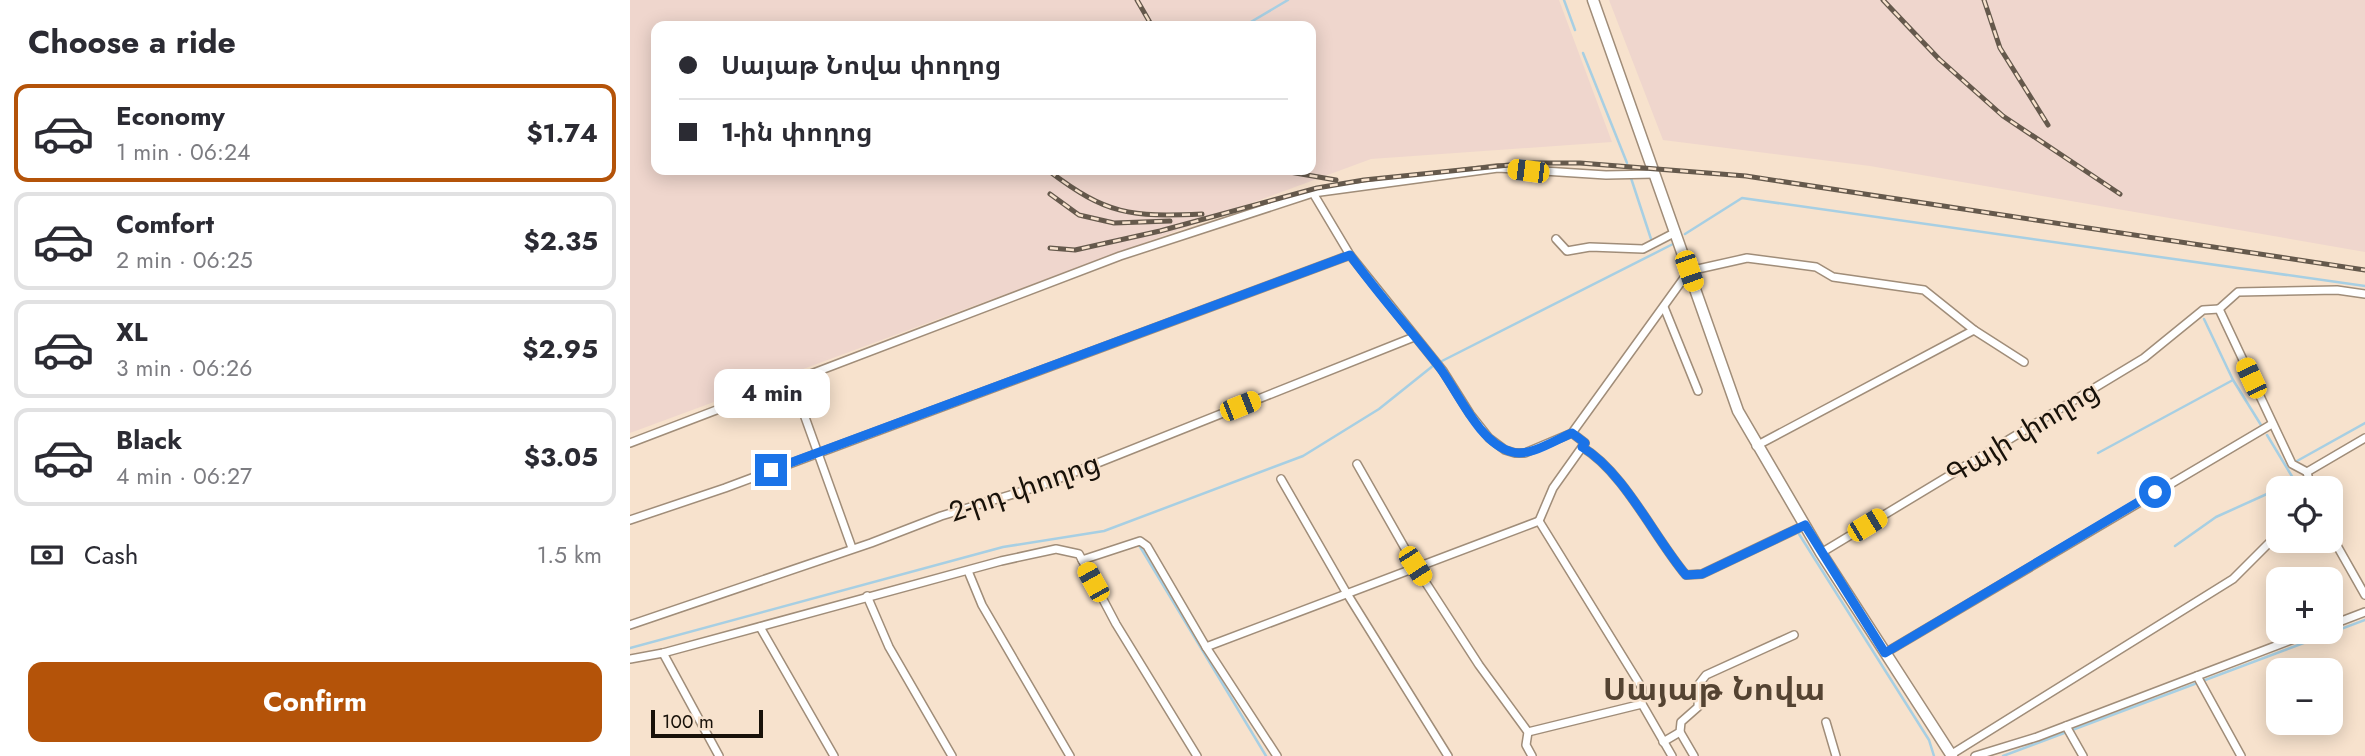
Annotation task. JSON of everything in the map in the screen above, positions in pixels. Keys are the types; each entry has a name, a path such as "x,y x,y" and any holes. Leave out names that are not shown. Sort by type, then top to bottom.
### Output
{"main road":[{"path":"1593,0 1738,411 1756,446 1821,552 1952,755"}],"street":[{"path":"630,443 1120,256 1313,194 1498,168 1606,175 1655,174"},
{"path":"1313,194 1350,255 1443,371 1469,414 1489,438 1505,450 1525,453 1572,433 1689,271 1747,258 1816,267 1833,277 1924,290 1974,330 2024,362"},
{"path":"1556,239 1567,251 1590,247 1643,249 1676,232"},
{"path":"630,520 1350,255"},
{"name":"Գայի փողոց","path":"1821,552 2144,358 2203,310 2219,309 2238,292 2337,290 2365,295"},
{"path":"1664,307 1698,391"},
{"path":"2219,309 2292,464 2307,472 2308,476"},
{"path":"1756,446 1974,330"},
{"name":"2-րդ փողոց","path":"630,625 941,516 1040,486 1415,337"},
{"path":"792,381 852,548"},
{"path":"1885,653 2272,424"},
{"path":"1206,647 1539,521 1553,488 1585,443 1572,433"},
{"path":"2307,472 2365,438"},
{"path":"1582,447 1595,454 1686,575 1702,574 1805,525"},
{"path":"1357,464 1415,566 1479,666 1528,732 1526,746 1532,756"},
{"path":"1280,478 1346,592 1448,756"},
{"path":"1539,521 1642,688 1642,704 1672,756"},
{"path":"1082,560 1140,541 1147,546 1206,647 1278,756"},
{"path":"1952,755 2233,579 2266,546"},
{"path":"630,660 867,596 1056,549 1079,554 1116,624 1197,756"},
{"path":"2341,553 2365,595"},
{"path":"968,571 982,605 1070,756"},
{"path":"867,596 889,646 951,756"},
{"path":"2343,620 2365,612"},
{"path":"760,627 834,756"},
{"path":"1694,756 1680,732 1681,722 1698,707 1699,684 1706,675 1794,635"},
{"path":"1975,756 2199,679 2283,644"},
{"path":"663,653 719,756"},
{"path":"2199,679 2241,756"},
{"path":"1528,732 1642,704"},
{"path":"1826,722 1836,756"},
{"path":"2066,726 2083,756"},
{"path":"1663,741 1680,732"}],"shaded area":[{"path":"630,0 1559,0 1612,142 1371,159 630,433"},
{"path":"1609,0 2365,0 2365,252 1870,166 1663,140"}],"waterway":[{"path":"1252,21 1288,0"},
{"path":"1564,0 1575,30"},
{"path":"1583,53 1627,163"},
{"path":"1631,178 1652,242"},
{"path":"1685,234 1742,198 2365,286"},
{"path":"1440,362 1673,244"},
{"path":"2204,319 2233,380 2261,425"},
{"path":"630,648 1003,547 1104,531 1303,456 1379,409 1434,365"},
{"path":"2098,453 2233,380"},
{"path":"2297,461 2365,423"},
{"path":"2267,435 2292,476"},
{"path":"2175,546 2216,517 2266,494"},
{"path":"1799,534 1929,740 1934,756"},
{"path":"1139,545 1266,756"},
{"path":"2003,756 2365,620"}],"railway":[{"path":"1137,0 1149,21"},
{"path":"1883,0 1939,59 2003,116 2120,194"},
{"path":"1984,0 2000,48 2048,125"},
{"path":"1050,248 1075,250 1160,231 1317,188 1364,180 1529,163 1580,163 1746,176 2365,270"},
{"path":"1054,175 1087,197 1120,210 1156,215 1202,214"},
{"path":"1307,175 1336,180"},
{"path":"1050,194 1079,215 1114,223 1170,221"}],"district":[{"name":"Սայաթ Նովա","path":"1714,689"}],"route":[{"path":"771,470 1350,255 1443,371 1469,414 1489,438 1505,450 1525,453 1572,433 1585,443 1582,447 1595,454 1686,575 1702,574 1805,525 1885,653 2155,492"}]}
